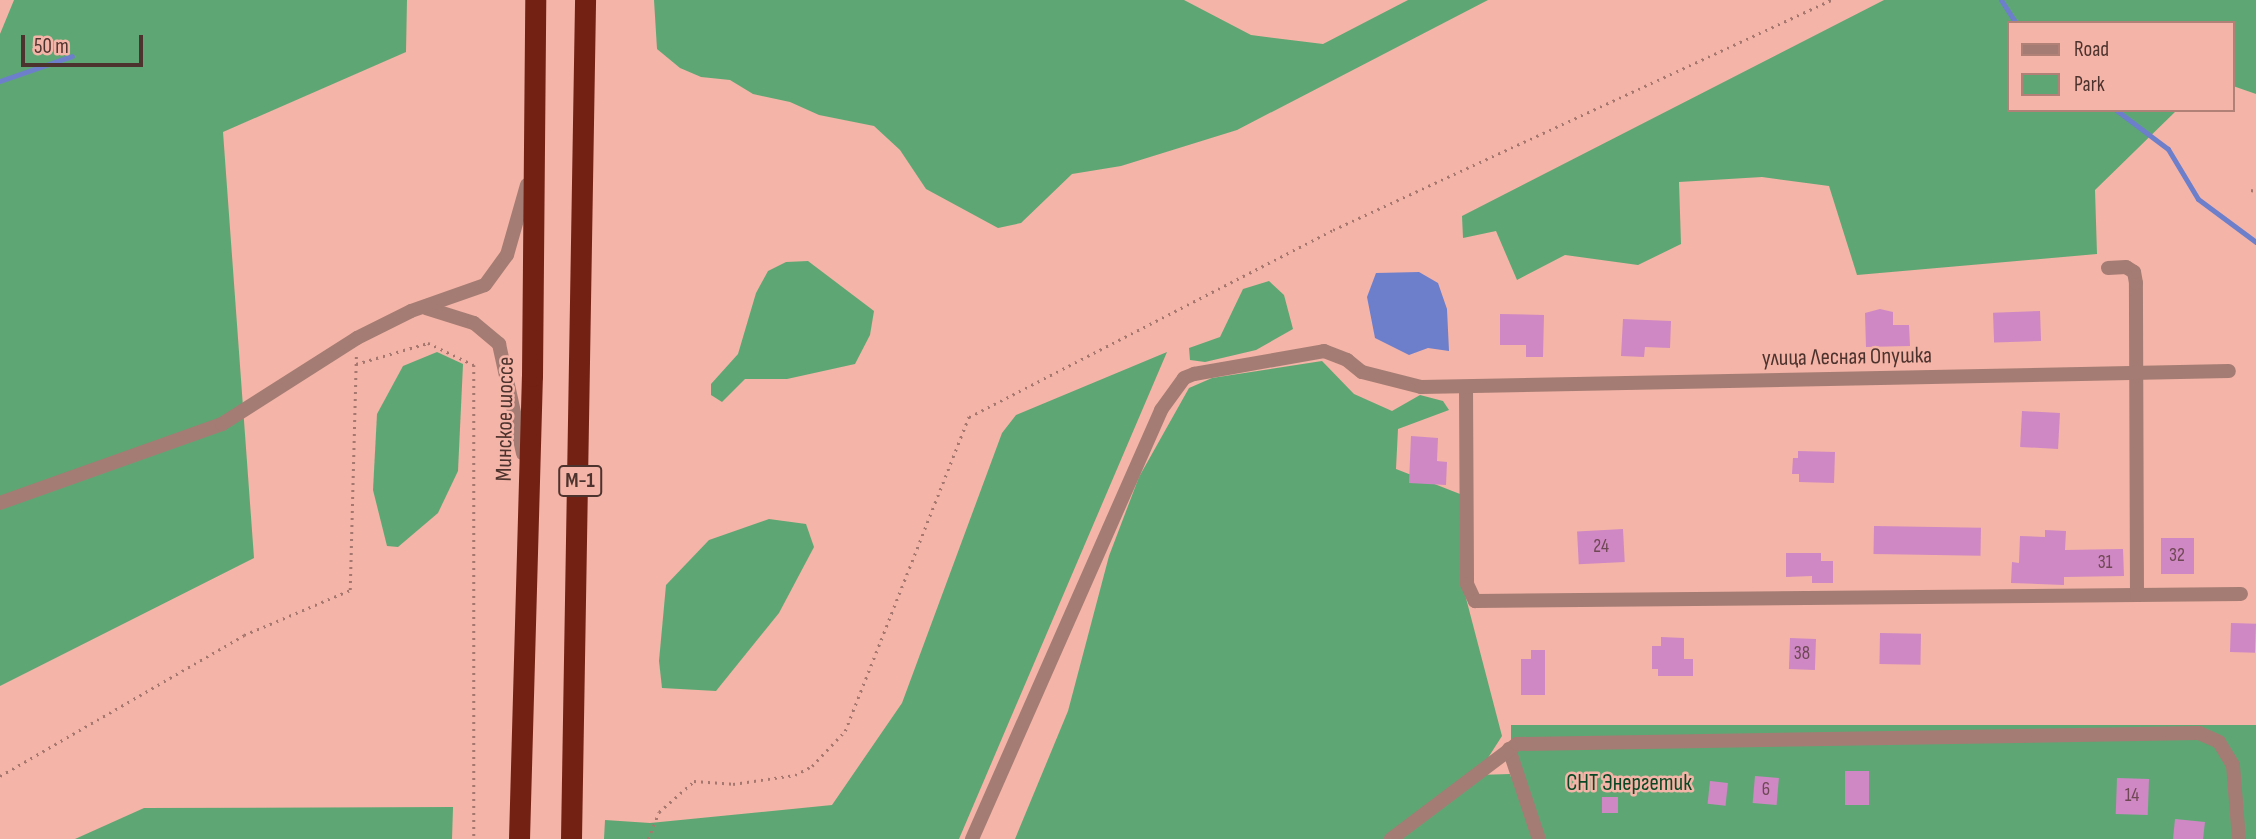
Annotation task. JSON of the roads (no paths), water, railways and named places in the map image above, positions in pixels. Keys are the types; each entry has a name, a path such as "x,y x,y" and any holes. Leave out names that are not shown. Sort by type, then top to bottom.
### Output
{"highway":[{"name":"Минское шоссе","path":"519,839 530,478 535,0"},
{"name":"М-1","path":"571,839 586,0"}],"street":[{"path":"0,503 222,424 357,338 473,291 502,266 517,225 534,150"},
{"path":"2108,268 2134,272 2137,595"},
{"path":"426,308 474,323 502,350 530,478"},
{"name":"улица Лесная Опушка","path":"972,839 1146,441 1167,399 1184,377 1324,351 1347,360 1362,372 1400,383 1466,387 2230,371"},
{"path":"1466,387 1467,584 1475,601 1486,605 2241,594"},
{"path":"1391,839 1509,749 1540,741 1902,741 2199,733 2219,742 2232,765 2239,839"},
{"path":"1509,749 1539,839"}],"water":[{"path":"1419,272 1438,283 1447,309 1449,351 1428,348 1409,355 1375,338 1367,297 1376,273"}],"waterway":[{"path":"2001,0 2015,21"},
{"path":"0,81 72,56"},
{"path":"2119,112 2168,149 2198,199 2256,242"}],"park label":[{"name":"СНТ Энергетик","path":"1629,783"}]}
